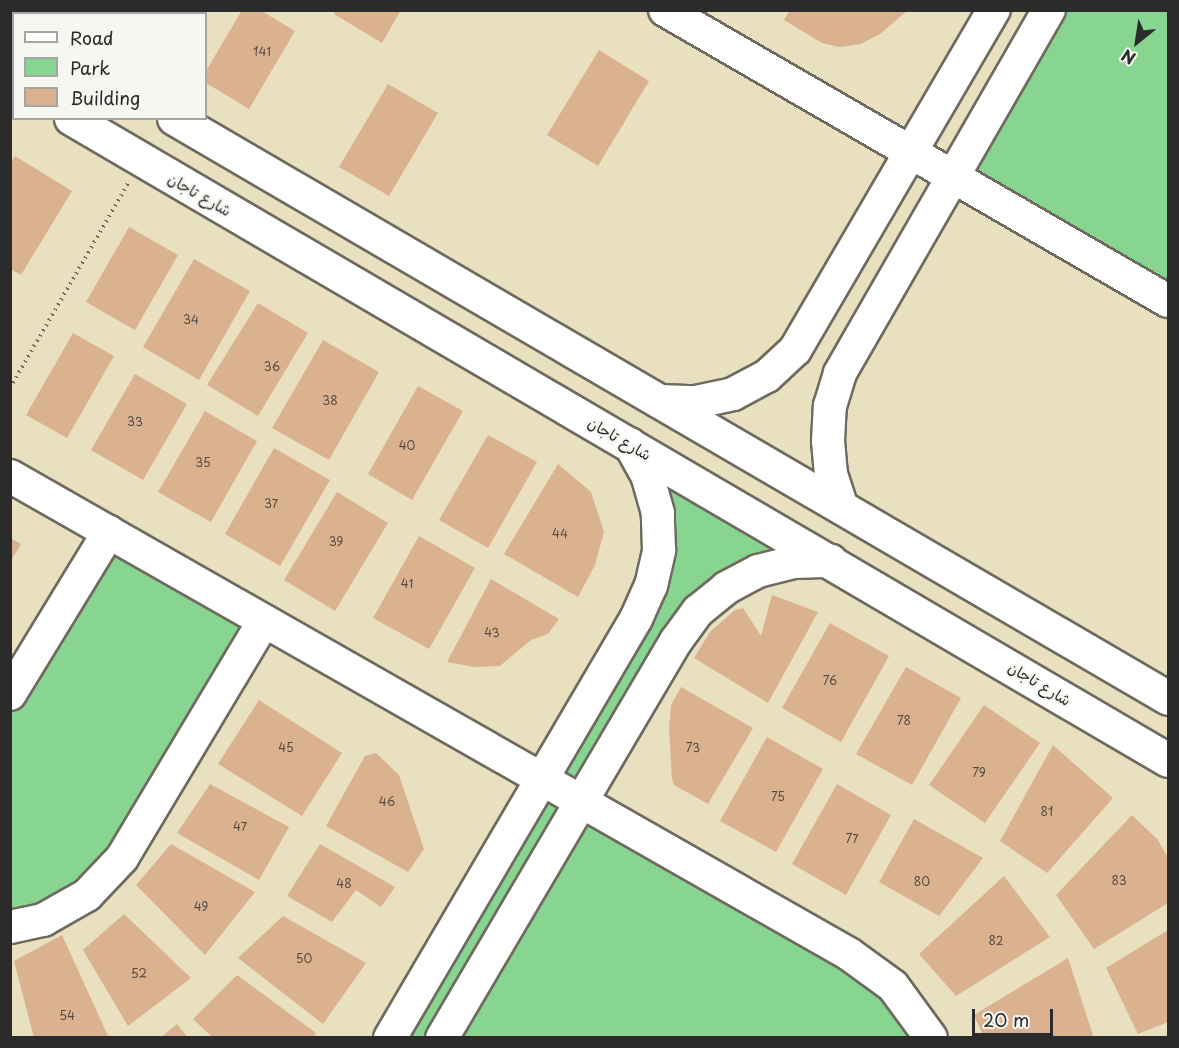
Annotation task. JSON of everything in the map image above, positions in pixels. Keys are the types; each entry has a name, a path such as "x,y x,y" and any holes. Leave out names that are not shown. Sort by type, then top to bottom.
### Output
{"street":[{"path":"665,10 1168,301"},
{"path":"658,401 696,402 733,394 767,376 795,350 994,10"},
{"path":"842,508 831,475 828,441 830,406 840,373 1049,10"},
{"name":"شارع تاجان","path":"74,120 989,653 1168,760"},
{"path":"177,120 1168,698"},
{"path":"315,261 341,216"},
{"path":"390,1038 651,586 659,550 658,513 648,477 630,444"},
{"path":"10,476 580,803 849,954 893,986 931,1038"},
{"path":"10,694 108,532"},
{"path":"442,1038 676,640 698,611 726,588 758,571 794,562 831,561"},
{"path":"989,653 1016,609"},
{"path":"10,927 43,920 87,895 122,858 264,621"}],"path":[{"path":"10,388 141,160"}],"green space":[{"path":"1049,11 1168,11 1168,301 952,176"},
{"path":"630,444 831,561 726,588 580,803 849,954 931,1037 390,1038 659,550"},
{"path":"109,532 264,621 122,858 11,927 10,694"}],"building":[{"path":"242,10 260,10 295,31 249,109 207,84 207,69"},
{"path":"336,10 401,10 382,43 334,14"},
{"path":"790,10 908,10 880,34 861,44 839,47 822,43 784,20"},
{"path":"599,50 649,81 598,166 547,135"},
{"path":"388,84 438,113 389,196 339,167"},
{"path":"15,156 72,191 21,275 10,269 10,163"},
{"path":"129,227 178,255 135,330 86,302"},
{"path":"194,259 250,291 199,380 143,347"},
{"path":"258,303 308,333 258,416 207,385"},
{"path":"73,333 114,356 67,438 26,415"},
{"path":"323,340 379,372 329,460 272,428"},
{"path":"135,374 187,404 143,480 91,450"},
{"path":"418,386 463,411 412,500 368,474"},
{"path":"205,411 257,441 211,522 158,492"},
{"path":"488,435 537,462 488,548 439,520"},
{"path":"274,448 330,480 280,566 225,534"},
{"path":"558,464 591,492 604,532 595,565 578,597 504,554"},
{"path":"337,492 388,523 335,611 284,580"},
{"path":"419,536 475,568 429,649 373,618"},
{"path":"10,538 21,544 10,562"},
{"path":"491,579 559,619 548,634 531,640 500,666 474,667 447,662"},
{"path":"772,595 818,612 768,703 694,658 710,632 735,610 743,608 761,636"},
{"path":"830,623 889,656 841,742 782,708"},
{"path":"906,667 961,698 912,785 856,754"},
{"path":"681,687 753,728 708,804 674,785 672,779 669,730 671,705"},
{"path":"259,700 342,753 302,816 218,764"},
{"path":"984,705 1040,743 985,823 929,785"},
{"path":"767,737 823,769 776,852 720,821"},
{"path":"1053,745 1113,798 1047,873 1000,841"},
{"path":"376,753 399,775 424,849 408,872 326,826 365,756"},
{"path":"210,784 289,827 259,880 177,833"},
{"path":"837,784 891,815 846,895 792,864"},
{"path":"1132,815 1158,840 1168,858 1168,903 1094,949 1056,895"},
{"path":"914,819 983,858 939,916 879,882"},
{"path":"171,844 255,892 205,955 136,885"},
{"path":"320,844 395,887 381,907 356,890 332,922 287,896"},
{"path":"1004,876 1050,937 956,996 919,954"},
{"path":"124,914 191,978 128,1026 83,950"},
{"path":"283,916 366,963 323,1024 238,958"},
{"path":"1168,930 1168,1022 1138,1034 1106,968"},
{"path":"62,935 109,1038 34,1038 14,961"},
{"path":"1068,958 1094,1038 984,1038 974,1015"},
{"path":"237,975 316,1033 313,1038 213,1038 193,1019"},
{"path":"177,1024 188,1038 160,1038"}]}
